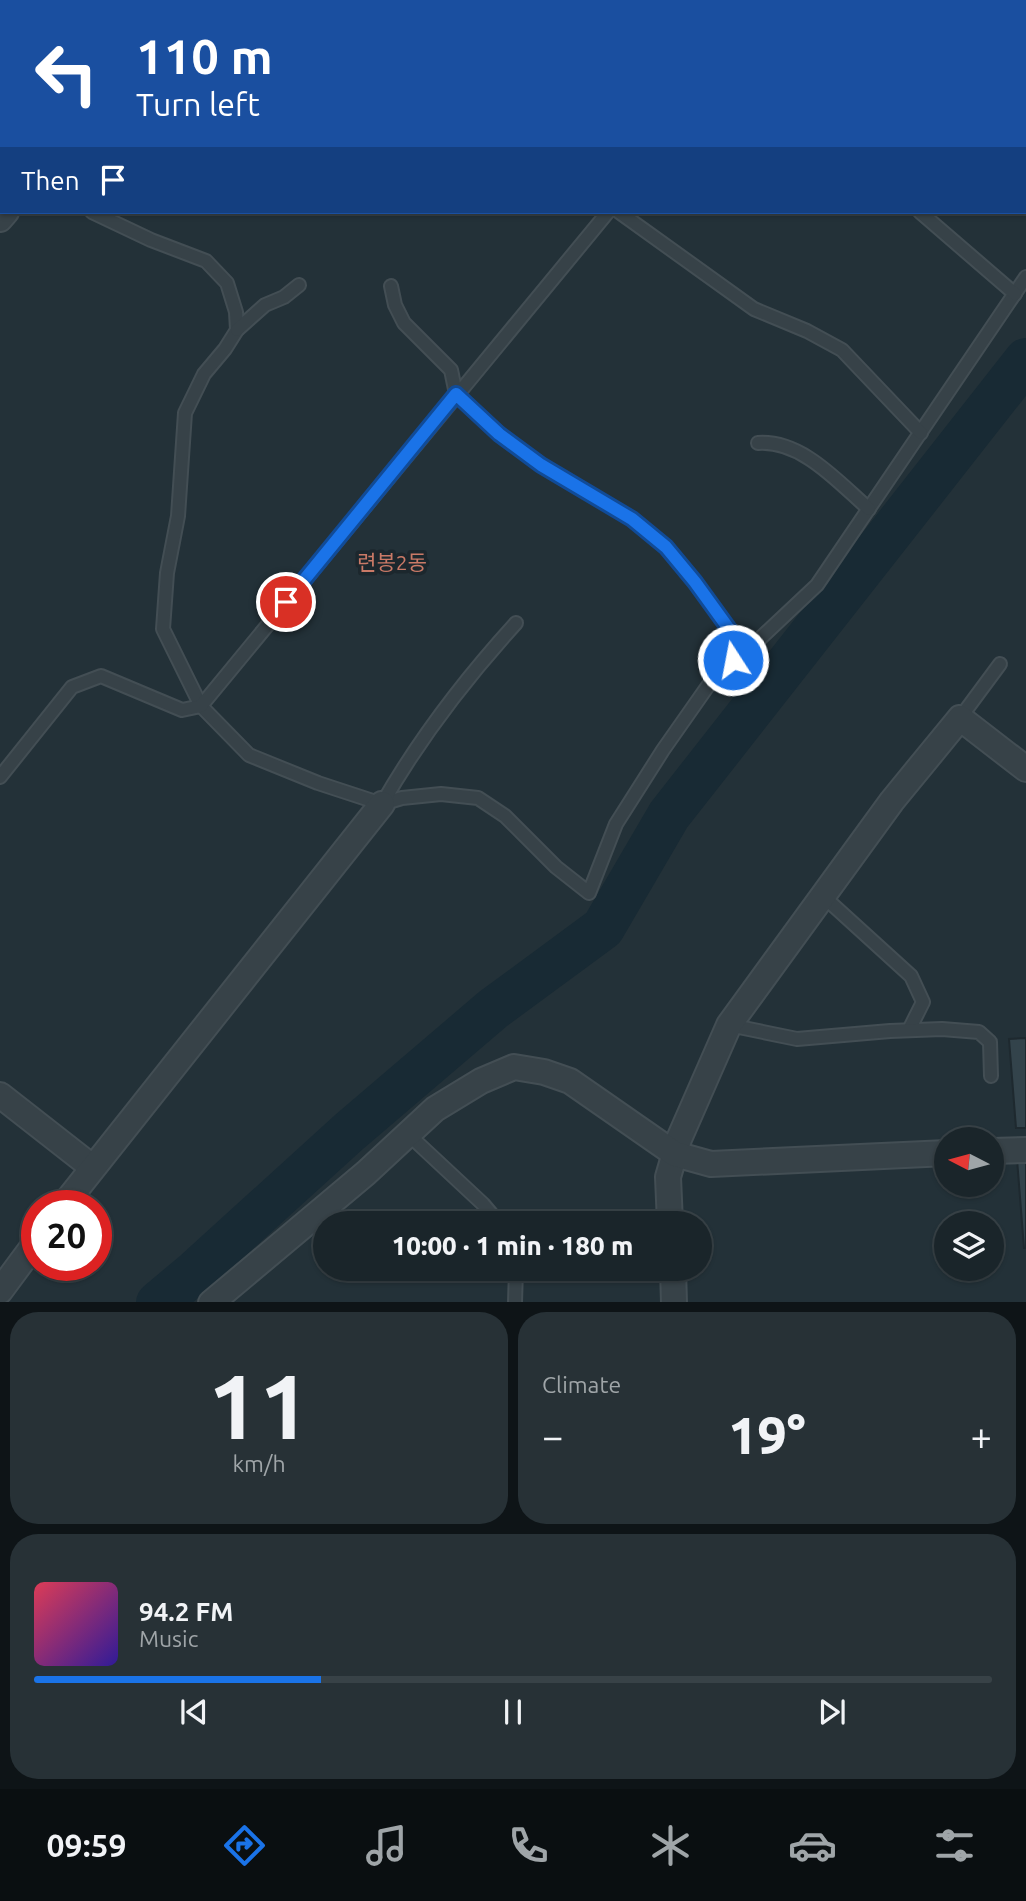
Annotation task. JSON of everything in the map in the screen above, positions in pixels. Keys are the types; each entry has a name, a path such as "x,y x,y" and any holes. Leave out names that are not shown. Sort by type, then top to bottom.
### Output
{"street":[{"path":"669,1211 668,1177 679,1139 729,1025 892,802 960,718 1026,769"},
{"path":"75,1190 382,804"},
{"path":"212,1302 356,1182 435,1109 481,1082 514,1067 544,1072 570,1081 675,1154 711,1164 934,1154"},
{"path":"0,1095 92,1167"},
{"path":"1004,1151 1026,1150"},
{"path":"0,1291 21,1263"},
{"path":"673,1281 674,1302"}],"lane":[{"path":"96,214 151,240 206,261 227,283 236,312 237,330"},
{"path":"0,777 72,687 101,676 182,710 201,706 606,214"},
{"path":"622,214 754,309 807,331 842,350 920,433"},
{"path":"921,214 1015,294"},
{"path":"299,285 285,297 265,305 237,330 204,374 185,413 177,516 167,573 163,629 201,706 250,755 318,783 382,804 402,798 441,794 478,798 505,816 555,867 589,893 616,824 717,673 817,585 1026,277"},
{"path":"391,286 395,305 404,323 452,370 456,394 499,434 541,465 632,519 666,547 729,629 733,660"},
{"path":"758,443 770,442 805,455 869,509"},
{"path":"382,804 399,775 472,672 516,623"},
{"path":"960,718 1000,664"},
{"path":"823,896 911,976 923,1002 909,1030"},
{"path":"729,1025 797,1039 909,1030 979,1032 990,1042 991,1076"},
{"path":"408,1134 489,1211"},
{"path":"515,1302 516,1281"}],"building":[{"path":"1026,1038 1026,1128 1016,1128 1009,1039"},
{"path":"1026,1158 1026,1248 1024,1248 1017,1159"}],"waterway":[{"path":"159,1302 349,1132 493,1009 603,928 669,815 1026,360"}],"district":[{"name":"련봉2동","path":"392,562"}],"route":[{"path":"286,602 456,394 499,434 541,465 632,519 666,547 729,629 733,660"}]}
